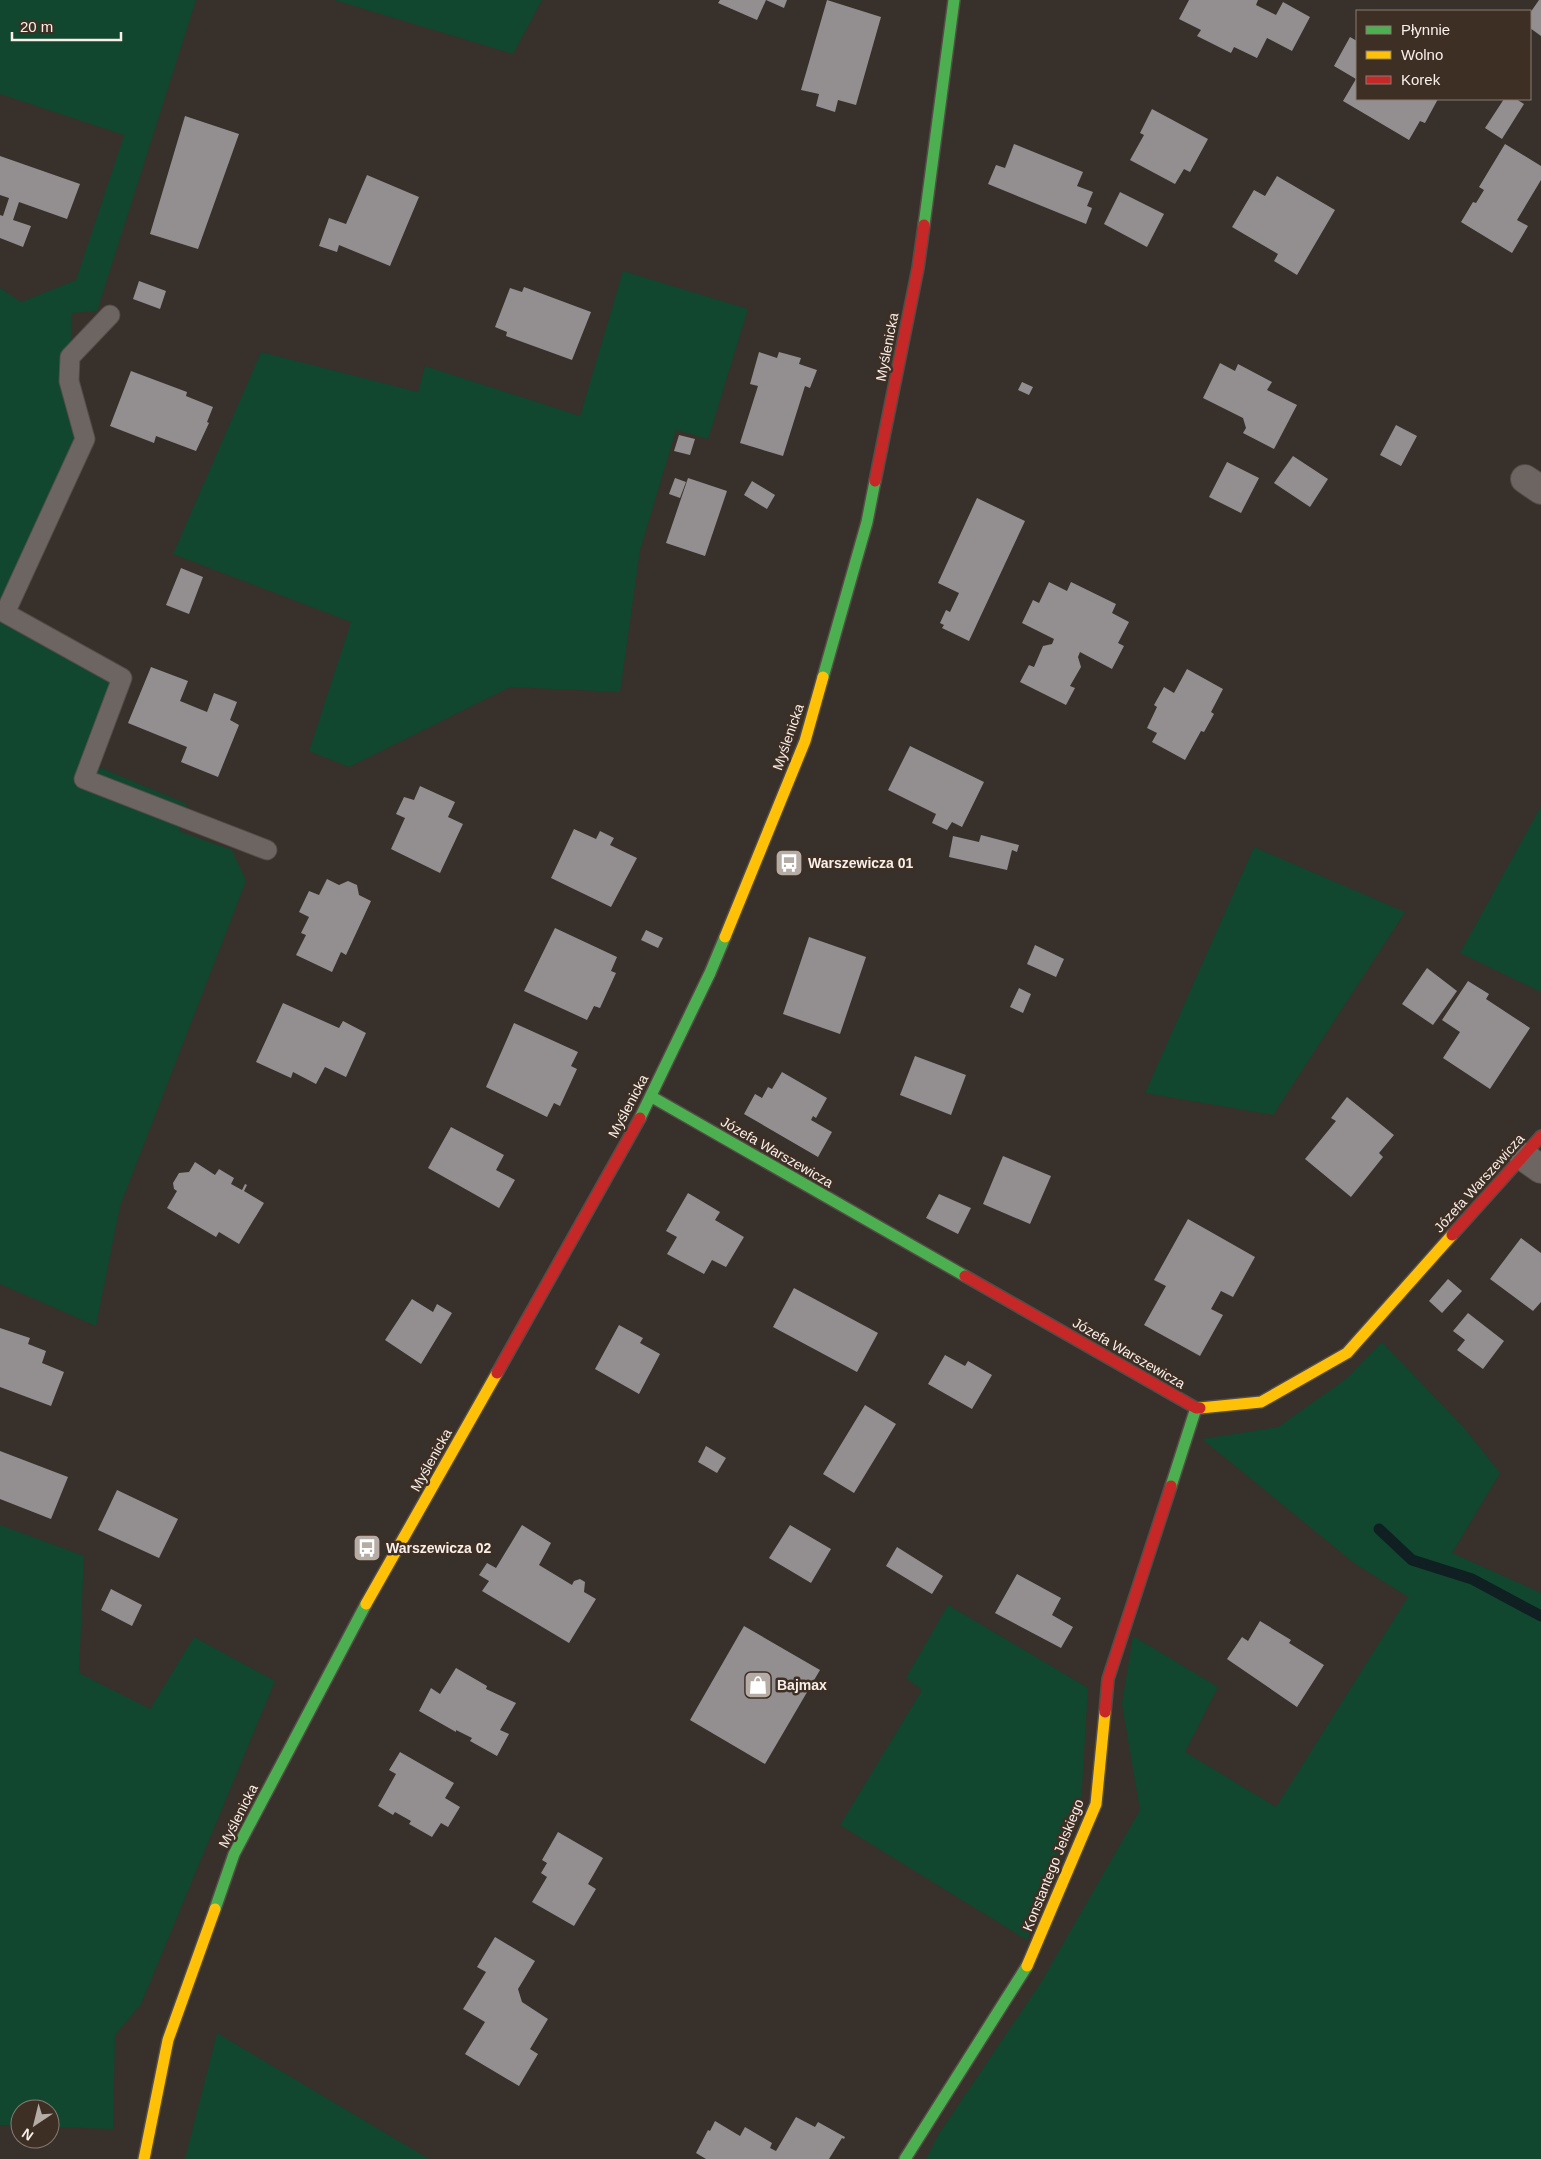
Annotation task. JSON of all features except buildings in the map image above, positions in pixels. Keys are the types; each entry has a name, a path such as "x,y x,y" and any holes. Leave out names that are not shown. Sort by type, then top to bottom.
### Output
{"street":[{"name":"Myślenicka","path":"144,2159 168,2040 234,1854 370,1597 652,1097 710,973 806,741 862,540 918,268 954,0"},
{"name":"Józefa Warszewicza","path":"652,1097 1196,1408 1261,1402 1346,1352 1535,1154"},
{"name":"Konstantego Jelskiego","path":"905,2159 1026,1969 1096,1804 1108,1679 1196,1408"}],"lane":[{"path":"110,315 70,357 69,381 85,439 5,612 122,678 84,779 267,850"}],"green space":[{"path":"0,0 196,0 97,311 72,313 69,381 85,439 5,612 122,678 94,765 187,804 179,831 232,850 246,881 120,1206 96,1326 0,1284 0,288 21,302 76,280 124,135 0,94"},
{"path":"334,0 542,0 513,54"},
{"path":"623,271 748,309 708,439 676,430 640,550 620,692 510,687 349,767 309,751 351,622 173,554 261,352 418,392 425,366 580,416"},
{"path":"1541,806 1541,992 1460,953"},
{"path":"1254,847 1405,912 1273,1115 1145,1093"},
{"path":"1382,1342 1465,1429 1500,1473 1452,1553 1541,1593 1541,2159 926,2159 938,2135 1040,1984 1140,1810 1122,1704 1133,1636 1218,1687 1185,1752 1276,1807 1408,1597 1354,1563 1202,1439 1278,1427 1346,1379"},
{"path":"0,1525 84,1556 79,1673 150,1709 194,1637 275,1681 141,2004 115,2035 113,2129 60,2127 60,2099 10,2099 10,2126 0,2125"},
{"path":"948,1605 1088,1688 1080,1819 1027,1940 840,1825 922,1690 906,1678"},
{"path":"217,2033 429,2159 185,2159"}],"waterway":[{"path":"1379,1529 1412,1560 1472,1579 1541,1616"}],"traffic: fast":[{"path":"924,225 954,0"},
{"path":"823,677 867,522 875,481"},
{"path":"640,1118 710,973 725,937"},
{"path":"652,1097 965,1276"},
{"path":"1171,1486 1196,1408"},
{"path":"215,1909 234,1854 366,1604"},
{"path":"905,2159 1027,1966"}],"traffic: slow":[{"path":"725,937 805,741 823,677"},
{"path":"1200,1408 1261,1402 1347,1353 1452,1235"},
{"path":"366,1604 497,1373"},
{"path":"1027,1966 1096,1804 1105,1712"},
{"path":"144,2159 168,2040 215,1909"}],"traffic: jam":[{"path":"875,481 918,268 924,225"},
{"path":"497,1373 640,1118"},
{"path":"1452,1235 1541,1136"},
{"path":"965,1276 1196,1408 1200,1408"},
{"path":"1105,1712 1108,1679 1171,1486"}],"place":[{"name":"Warszewicza 01","path":"789,863"},
{"name":"Warszewicza 02","path":"367,1548"},
{"name":"Bajmax","path":"758,1685"}]}
